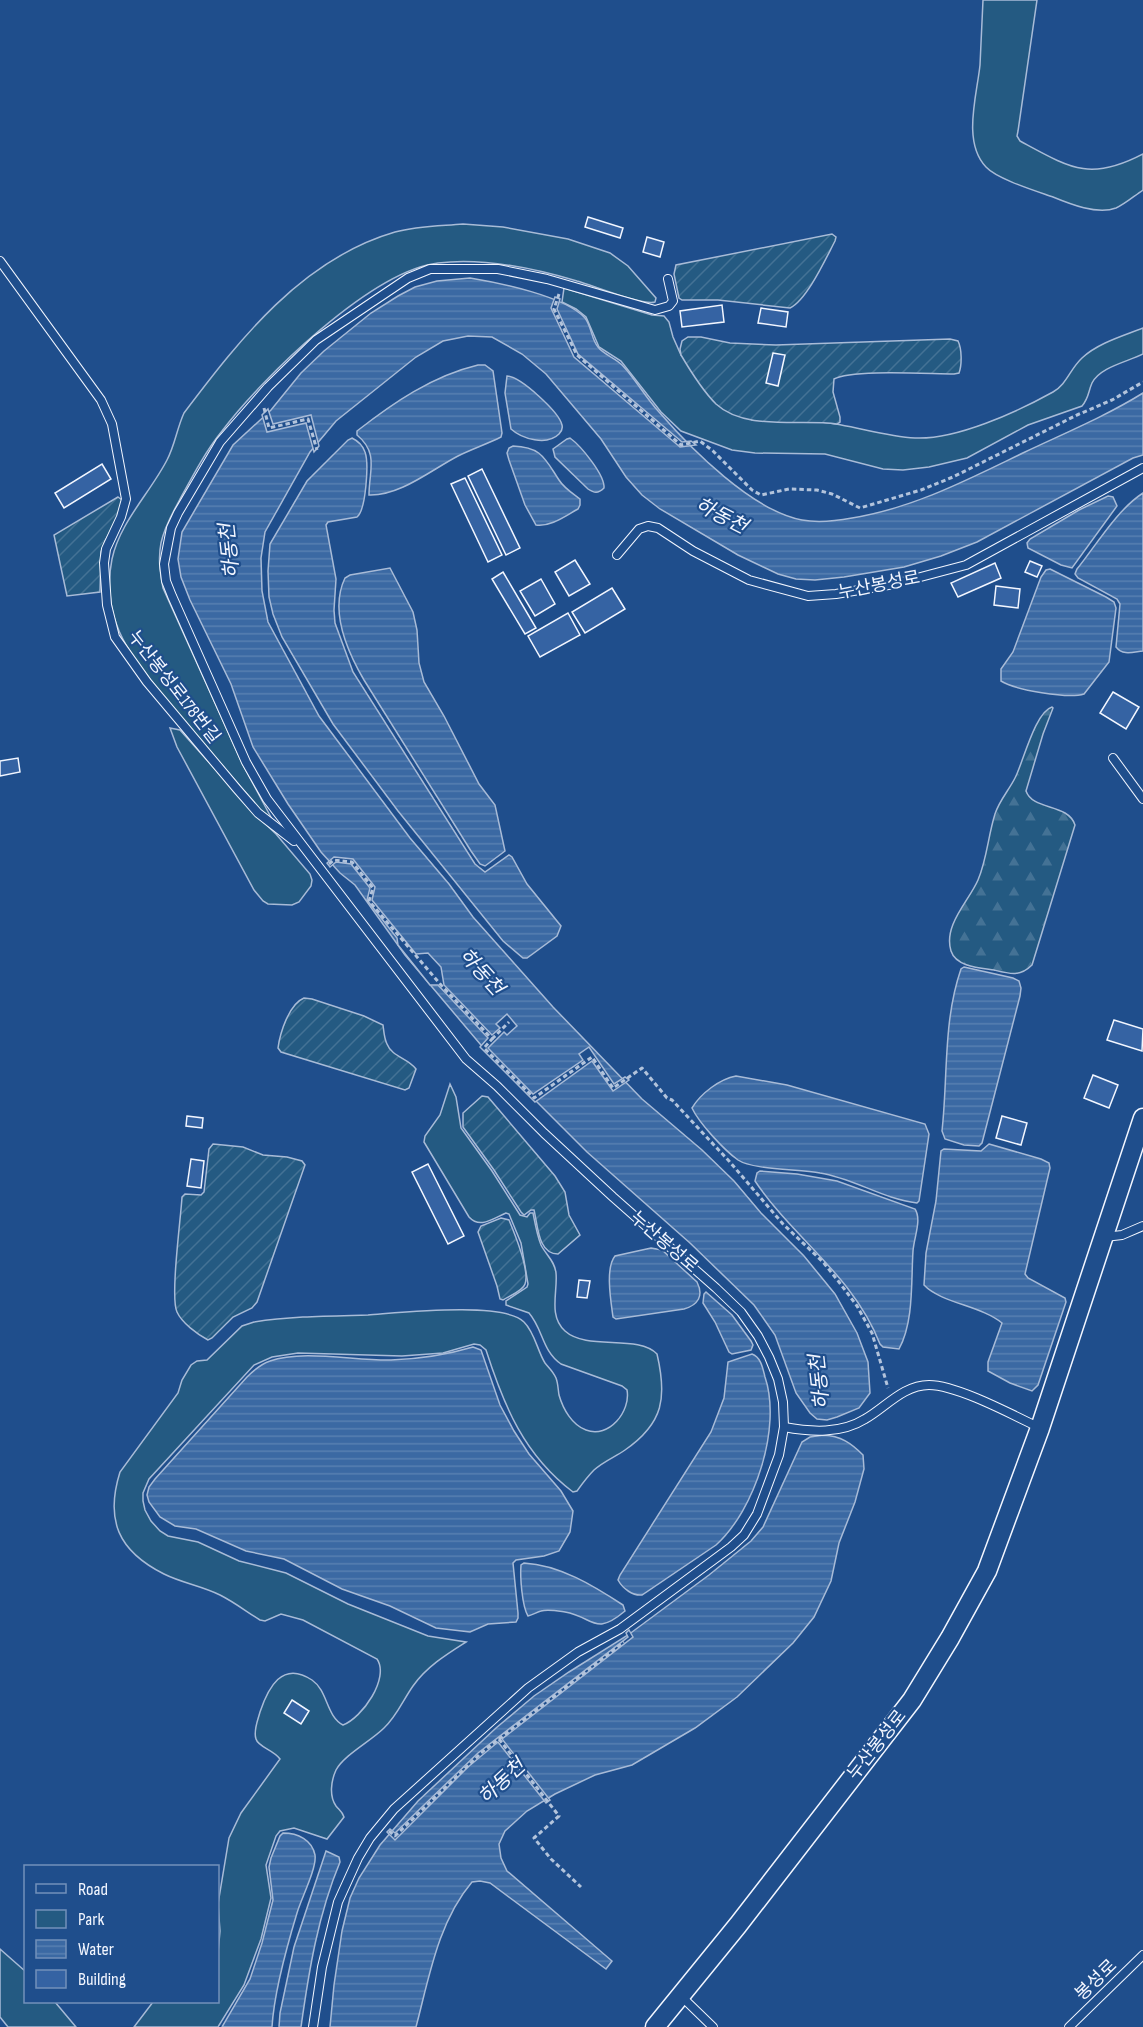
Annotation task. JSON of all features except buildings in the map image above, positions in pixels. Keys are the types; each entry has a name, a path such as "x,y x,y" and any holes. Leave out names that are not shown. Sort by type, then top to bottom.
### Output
{"street":[{"name":"누산봉성로","path":"655,2027 912,1700 987,1571 1040,1428 1143,1118"}],"lane":[{"name":"누산봉성로178번길","path":"0,261 101,400 112,424 126,499 121,517 106,549 107,605 115,637 147,682 237,789 265,819 302,846"},
{"name":"누산봉성로","path":"313,2027 322,1967 338,1902 358,1858 381,1824 394,1809 528,1688 578,1652 620,1629 744,1535 757,1514 779,1455 784,1427 783,1402 770,1357 741,1312 577,1164 498,1086 466,1059 267,800 246,762 166,581 164,564 166,547 178,513 220,442 261,395 315,340 394,286 430,269 498,269 547,279 655,310 669,306 673,301 668,279"},
{"name":"누산봉성로","path":"616,555 639,530 648,526 658,528 693,551 749,580 808,596 836,594 894,584 966,565 1143,468"},
{"path":"1113,758 1143,799"},
{"path":"1103,1237 1122,1235 1143,1226"},
{"path":"784,1427 815,1431 847,1427 865,1419 891,1400 917,1386 940,1386 1003,1410 1040,1428"},
{"name":"봉성로","path":"1069,2027 1143,1955"},
{"path":"681,1996 713,2027"}],"path":[{"path":"559,295 554,309 577,355 681,445 700,441 713,451 735,475 761,495 789,489 817,490 832,494 860,508 921,490 953,477 1143,382"},
{"path":"261,395 269,428 308,418 317,450"},
{"path":"321,872 334,860 352,862 373,888 369,901 492,1040"},
{"path":"509,1022 484,1048 534,1098 592,1057 613,1088 642,1068 667,1098 672,1100 783,1224 823,1262 839,1282 857,1306 872,1333 883,1365 891,1400"},
{"path":"386,1828 395,1836 468,1764 631,1637"},
{"path":"499,1738 559,1816 534,1838 580,1887"}],"green space":[{"path":"983,0 1037,0 1017,136 1020,141 1053,158 1080,168 1108,168 1143,154 1143,190 1116,208 1092,209 1017,184 986,167 979,157 973,132 974,104 980,65"},
{"path":"463,224 503,227 568,239 610,253 628,266 656,298 655,302 640,301 560,276 508,265 473,261 438,263 411,270 382,285 320,330 263,384 216,439 204,456 166,527 160,549 161,576 163,588 243,765 273,821 263,814 183,720 128,649 119,632 111,600 111,566 116,545 128,520 167,460 184,413 251,330 276,305 331,261 362,244 403,230"},
{"path":"832,234 836,237 835,241 816,278 803,297 790,308 679,298 674,274 676,265"},
{"path":"564,288 652,315 664,316 669,322 681,355 752,420 821,422 915,438 949,434 1004,416 1053,392 1062,385 1078,362 1095,348 1143,328 1143,354 1114,366 1096,377 1082,406 1028,425 967,458 929,467 903,470 883,469 825,454 755,453 732,450 681,431 661,412 621,361 599,347 586,317 562,302"},
{"path":"688,337 701,337 730,343 776,345 950,339 958,341 961,366 959,373 954,374 873,373 834,379 833,392 840,417 840,422 837,424 758,421 728,412 706,393 681,355 682,341"},
{"path":"118,497 122,500 118,518 101,552 100,592 67,596 54,535"},
{"path":"1052,707 1026,791 1036,802 1065,813 1075,825 1032,965 1014,974 963,964 951,951 949,941 954,923 978,880 997,809 1015,778 1040,718"},
{"path":"170,728 180,730 310,874 311,886 299,902 292,905 268,904 254,890 177,747"},
{"path":"304,998 364,1016 383,1025 389,1048 416,1069 409,1088 405,1090 281,1052 278,1048 286,1020 294,1006"},
{"path":"450,1084 456,1097 461,1128 520,1215 527,1217 533,1213 541,1245 555,1269 555,1311 560,1325 574,1337 599,1342 638,1345 657,1354 662,1383 659,1408 648,1430 638,1440 598,1467 577,1491 573,1492 556,1478 529,1446 500,1391 486,1350 480,1345 474,1344 443,1353 402,1356 298,1353 272,1357 254,1365 149,1479 143,1493 145,1510 151,1521 168,1536 198,1542 239,1561 286,1573 348,1604 428,1636 466,1642 430,1667 413,1686 389,1723 340,1764 333,1779 332,1793 336,1806 344,1817 327,1839 294,1828 280,1831 276,1836 266,1865 271,1898 261,1939 244,1985 218,2027 134,2027 152,2003 219,2003 219,1898 229,1838 241,1813 280,1759 257,1742 255,1736 260,1712 272,1686 284,1675 292,1673 312,1680 321,1690 333,1716 343,1725 366,1706 380,1676 377,1659 303,1620 281,1614 265,1621 260,1620 220,1595 178,1580 148,1565 126,1544 115,1519 114,1505 120,1472 178,1393 182,1380 191,1365 197,1361 207,1360 242,1326 254,1322 297,1317 474,1310 513,1316 528,1326 545,1363 556,1378 563,1406 581,1428 595,1432 610,1427 617,1421 626,1406 627,1390 622,1386 561,1364 550,1353 529,1313 506,1305 506,1301 528,1284 521,1243 509,1214 506,1213 482,1223 473,1221 469,1217 424,1142 425,1136 440,1115"},
{"path":"482,1096 488,1097 555,1176 565,1192 569,1215 580,1235 558,1254 551,1253 543,1244 534,1210 524,1215 521,1212 463,1127 463,1113"},
{"path":"213,1144 243,1147 263,1155 287,1157 302,1161 305,1165 257,1302 252,1308 233,1317 208,1340 190,1328 179,1316 175,1304 175,1291 182,1197 185,1194 201,1195 204,1192 209,1149"},
{"path":"501,1218 509,1220 521,1252 526,1278 522,1289 503,1300 500,1299 478,1232 481,1226"},
{"path":"0,1949 24,1970 24,2003 56,2003 76,2027 8,2027 0,2017"}],"water":[{"name":"하동천","path":"470,278 548,297 576,310 585,318 598,347 623,366 688,444 744,492 764,505 802,520 846,519 919,500 1085,424 1143,393 1143,455 1133,458 977,542 941,556 904,567 844,577 796,579 778,574 738,555 660,509 642,495 626,477 601,439 546,374 522,354 492,337 468,336 443,341 416,357 336,421 310,452 265,532 261,558 262,591 268,622 319,716 410,838 449,884 473,917 553,1007 642,1099 702,1150 734,1181 761,1213 804,1256 835,1294 857,1333 868,1362 870,1393 859,1408 837,1417 827,1420 817,1419 810,1413 796,1393 775,1335 754,1305 690,1243 587,1152 486,1051 405,955 355,885 340,873 321,852 253,747 231,684 181,577 178,559 182,532 233,445 271,410 301,373 371,313 398,296 415,287 437,281"},
{"path":"478,365 485,365 493,371 501,437 458,456 404,487 369,495 370,456 364,442 357,435 357,431 385,410 429,383"},
{"path":"507,376 521,382 547,404 562,425 559,434 548,440 535,440 521,436 511,429 505,393"},
{"path":"352,438 365,452 366,486 363,505 357,517 328,522 326,525 336,579 335,623 353,672 475,864 485,872 509,855 512,857 527,884 561,926 557,936 527,958 523,958 503,941 398,811 333,724 282,637 273,614 269,597 270,544 307,481"},
{"path":"570,438 586,454 601,476 604,488 600,491 594,492 588,489 555,457 553,449"},
{"path":"513,446 530,449 542,455 563,486 580,499 578,509 552,523 536,525 525,505 509,460 507,453"},
{"path":"1143,493 1143,651 1132,653 1116,647 1120,604 1117,599 1078,578 1075,574 1116,518"},
{"path":"1108,496 1113,497 1117,506 1072,568 1061,565 1028,548 1027,543 1030,539"},
{"path":"390,568 413,612 417,630 419,663 424,682 479,784 495,805 505,851 485,866 480,864 471,851 364,680 346,644 339,617 341,591 345,578 350,575"},
{"path":"1050,569 1106,597 1114,602 1116,608 1109,662 1084,694 1042,693 1018,688 1001,681 1001,669 1013,652 1041,577 1046,570"},
{"path":"964,967 1013,978 1019,981 1021,988 982,1143 979,1146 964,1145 945,1139 942,1131 951,1009 961,969"},
{"path":"736,1076 787,1085 925,1124 929,1134 919,1201 917,1203 904,1201 832,1176 754,1166 738,1160 712,1136 692,1108 711,1087"},
{"path":"989,1144 1041,1159 1049,1163 1050,1168 1025,1274 1028,1278 1065,1298 1066,1302 1038,1385 1032,1391 1010,1383 988,1371 988,1362 1002,1323 984,1312 941,1296 924,1285 926,1253 936,1201 941,1151 944,1149 981,1151"},
{"path":"760,1171 837,1181 915,1209 918,1223 913,1251 912,1288 907,1327 899,1349 883,1347 880,1344 855,1298 839,1277 770,1202 755,1181"},
{"path":"651,1248 662,1250 697,1282 700,1296 693,1305 684,1309 616,1319 613,1317 610,1294 609,1277 612,1261 615,1256"},
{"path":"706,1292 732,1315 751,1341 753,1345 751,1350 732,1354 729,1352 703,1303"},
{"path":"473,1347 481,1350 500,1405 514,1431 529,1454 561,1491 573,1511 570,1532 559,1551 544,1556 516,1560 513,1563 518,1613 516,1622 488,1624 470,1632 436,1628 390,1606 342,1589 284,1559 246,1551 196,1529 175,1526 160,1517 149,1502 147,1495 149,1487 155,1479 247,1377 267,1362 298,1356 377,1360 422,1358"},
{"path":"752,1354 760,1360 763,1370 769,1397 770,1419 762,1467 753,1490 730,1530 716,1545 642,1595 632,1593 625,1589 618,1580 620,1575 711,1432 724,1398 728,1362"},
{"name":"하동천","path":"823,1435 840,1439 854,1447 863,1455 864,1469 855,1502 839,1543 831,1581 814,1617 793,1643 737,1697 695,1728 632,1765 595,1775 555,1794 527,1811 505,1831 499,1844 501,1858 507,1871 612,1961 606,1969 490,1883 472,1882 451,1915 436,1951 416,2027 330,2027 342,1931 350,1898 359,1878 380,1845 418,1801 534,1696 628,1635 751,1541 763,1527 802,1442 810,1437"},
{"path":"524,1563 551,1568 576,1578 623,1605 625,1611 615,1619 600,1624 575,1614 556,1611 544,1610 528,1616 521,1584 521,1565"},
{"path":"283,1833 294,1834 308,1841 315,1855 315,1861 285,1955 275,1999 272,2027 222,2027 250,1979 262,1943 273,1900 269,1867"},
{"path":"326,1851 339,1857 340,1862 320,1922 301,2027 279,2027 294,1947"}],"pier":[{"path":"555,297 560,299 557,309 578,354 682,442 691,441 696,445 680,447 574,357 551,308"},
{"path":"268,409 273,424 311,415 319,446 314,452 306,423 267,432 262,415"},
{"path":"334,857 353,859 375,887 372,900 416,954 428,953 441,967 444,985 492,1035 500,1028 496,1024 507,1014 517,1026 507,1035 504,1032 488,1048 533,1094 583,1060 579,1054 589,1047 614,1084 625,1077 629,1080 613,1091 592,1061 535,1102 480,1047 488,1038 438,985 430,985 398,945 397,938 367,900 370,888 351,864 336,862 330,867 327,863"},
{"path":"629,1630 633,1637 502,1739 550,1800 546,1803 498,1742 468,1767 395,1840 387,1832 390,1829 395,1833 478,1753 628,1637 626,1633"}]}
